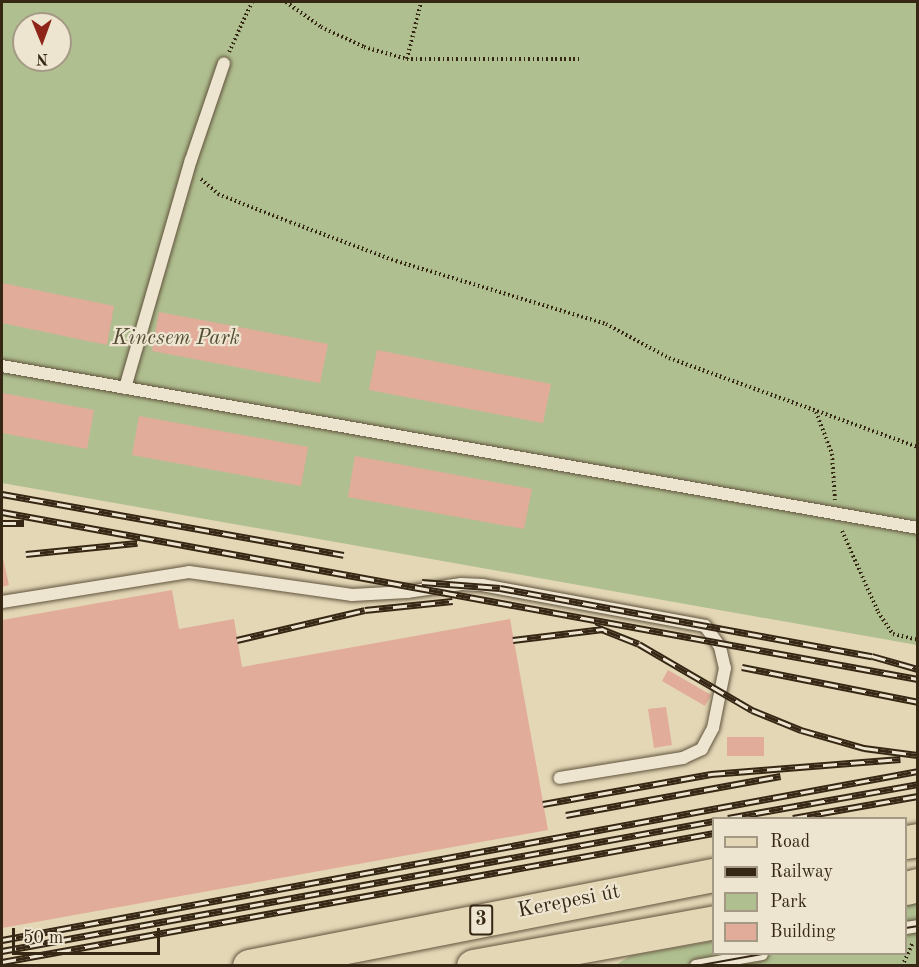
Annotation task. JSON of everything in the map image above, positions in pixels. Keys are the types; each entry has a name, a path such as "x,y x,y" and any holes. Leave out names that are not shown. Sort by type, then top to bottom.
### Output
{"main road":[{"name":"Kerepesi út","path":"249,966 712,875"},
{"path":"307,955 407,953 451,948 474,952 487,965 538,925 606,911 659,884"},
{"name":"3","path":"487,965 589,954 712,923"}],"lane":[{"path":"125,388 189,169 224,63"},
{"path":"2,366 918,528"},
{"path":"2,602 189,572 321,593 383,594 461,584 482,585 705,626 720,647 724,668 713,728 702,749 683,758 560,778"},
{"path":"696,966 756,955"}],"path":[{"path":"224,63 252,2"},
{"path":"286,2 321,27 364,47 407,58 579,60"},
{"path":"407,58 421,2"},
{"path":"189,169 218,194 279,218 396,261 606,324 669,358 918,447"},
{"path":"816,411 832,454 836,514 878,612 893,634 918,640"},
{"path":"902,966 918,936"}],"green space":[{"name":"Kincsem Park","path":"2,2 917,2 917,645 2,483"},
{"path":"917,903 917,965 614,966 630,956 712,941 712,955 907,955 907,905"}],"building":[{"path":"2,283 114,306 107,345 2,323"},
{"path":"159,312 328,344 320,383 152,351"},
{"path":"377,350 551,384 543,423 369,390"},
{"path":"2,393 94,410 87,449 2,433"},
{"path":"139,416 308,447 301,486 132,455"},
{"path":"355,456 532,489 524,529 348,497"},
{"path":"2,554 9,585 2,587"},
{"path":"172,590 179,629 234,619 242,667 510,619 548,830 2,928 2,620"},
{"path":"668,670 711,695 705,706 662,681"},
{"path":"666,707 672,745 654,748 648,709"},
{"path":"727,737 764,737 764,756 727,756"}],"tram line":[{"path":"907,928 918,926"},
{"path":"696,966 756,955"}],"railway":[{"path":"2,494 344,555"},
{"path":"2,512 918,679"},
{"path":"2,523 24,523"},
{"path":"26,554 137,543"},
{"path":"422,582 500,588 872,656 918,669"},
{"path":"237,640 365,610 453,601"},
{"path":"594,626 639,644 752,710 801,730 864,748 918,755"},
{"path":"513,640 603,629"},
{"path":"742,667 918,702"},
{"path":"543,804 711,774 900,759"},
{"path":"2,940 918,771"},
{"path":"566,815 780,776"},
{"path":"734,817 918,784"},
{"path":"799,817 918,796"},
{"path":"2,951 712,821"},
{"path":"2,962 712,833"}]}
